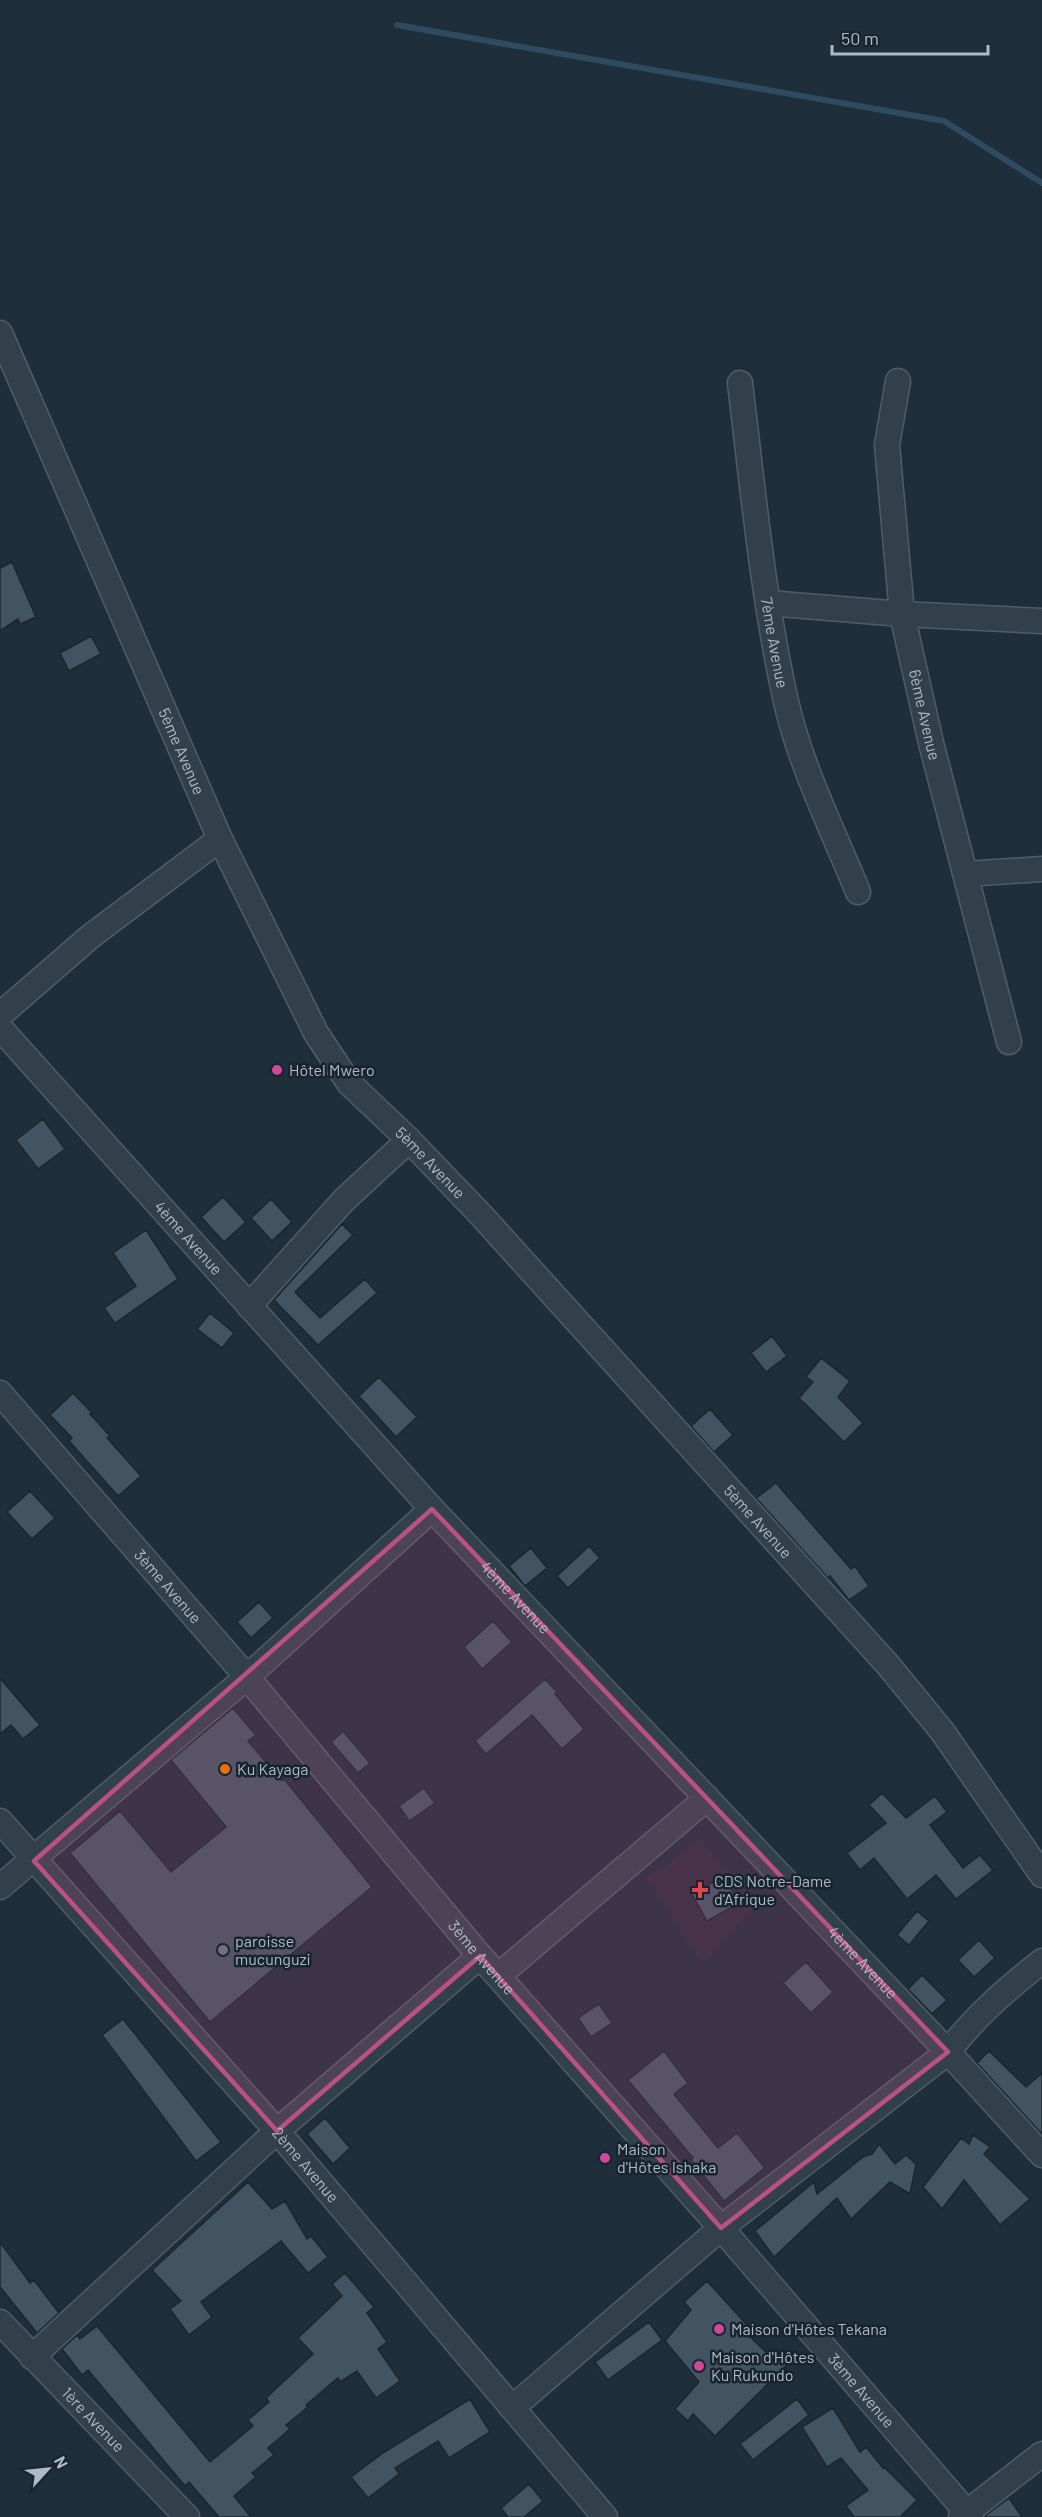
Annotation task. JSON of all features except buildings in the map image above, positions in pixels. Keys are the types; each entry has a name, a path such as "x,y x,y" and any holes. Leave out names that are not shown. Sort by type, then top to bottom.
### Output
{"street":[{"name":"5ème Avenue","path":"0,333 220,838 316,1033 349,1083 409,1140 489,1224 888,1665 942,1731 1042,1875"},
{"name":"6ème Avenue","path":"898,381 887,445 902,614 931,743 1009,1042"},
{"name":"7ème Avenue","path":"740,382 768,603 787,707 806,763 858,892"},
{"path":"768,603 902,614 1042,621"},
{"path":"0,1015 91,936 220,838"},
{"path":"966,874 1042,869"},
{"name":"4ème Avenue","path":"0,1028 432,1509 948,2052 1042,2155"},
{"path":"249,1306 344,1200 409,1140"},
{"name":"3ème Avenue","path":"0,1394 247,1677 480,1956 721,2228 966,2515"},
{"path":"0,1887 34,1861 247,1677 432,1509"},
{"path":"498,1976 707,1798"},
{"name":"2ème Avenue","path":"0,1821 277,2131 605,2517"},
{"path":"32,2356 277,2131 480,1956"},
{"path":"512,2408 721,2228 948,2052 968,2025 1003,1992 1042,1961"},
{"name":"1ère Avenue","path":"0,2322 187,2517"},
{"path":"966,2515 1042,2454"}],"highlighted area":[{"path":"432,1509 948,2052 721,2228 480,1956 277,2131 34,1861"}],"shaded area":[{"name":"CDS Notre-Dame d'Afrique","path":"699,1838 756,1904 703,1964 646,1877 667,1865"}],"waterway":[{"path":"397,25 944,121 1042,183"}],"place":[{"name":"Hôtel Mwero","path":"277,1070"},
{"name":"Ku Kayaga","path":"225,1769"},
{"name":"CDS Notre-Dame d'Afrique","path":"700,1890"},
{"name":"paroisse mucunguzi","path":"223,1950"},
{"name":"Maison d'Hôtes Ishaka","path":"605,2158"},
{"name":"Maison d'Hôtes Tekana","path":"719,2329"},
{"name":"Maison d'Hôtes Ku Rukundo","path":"699,2366"}]}
